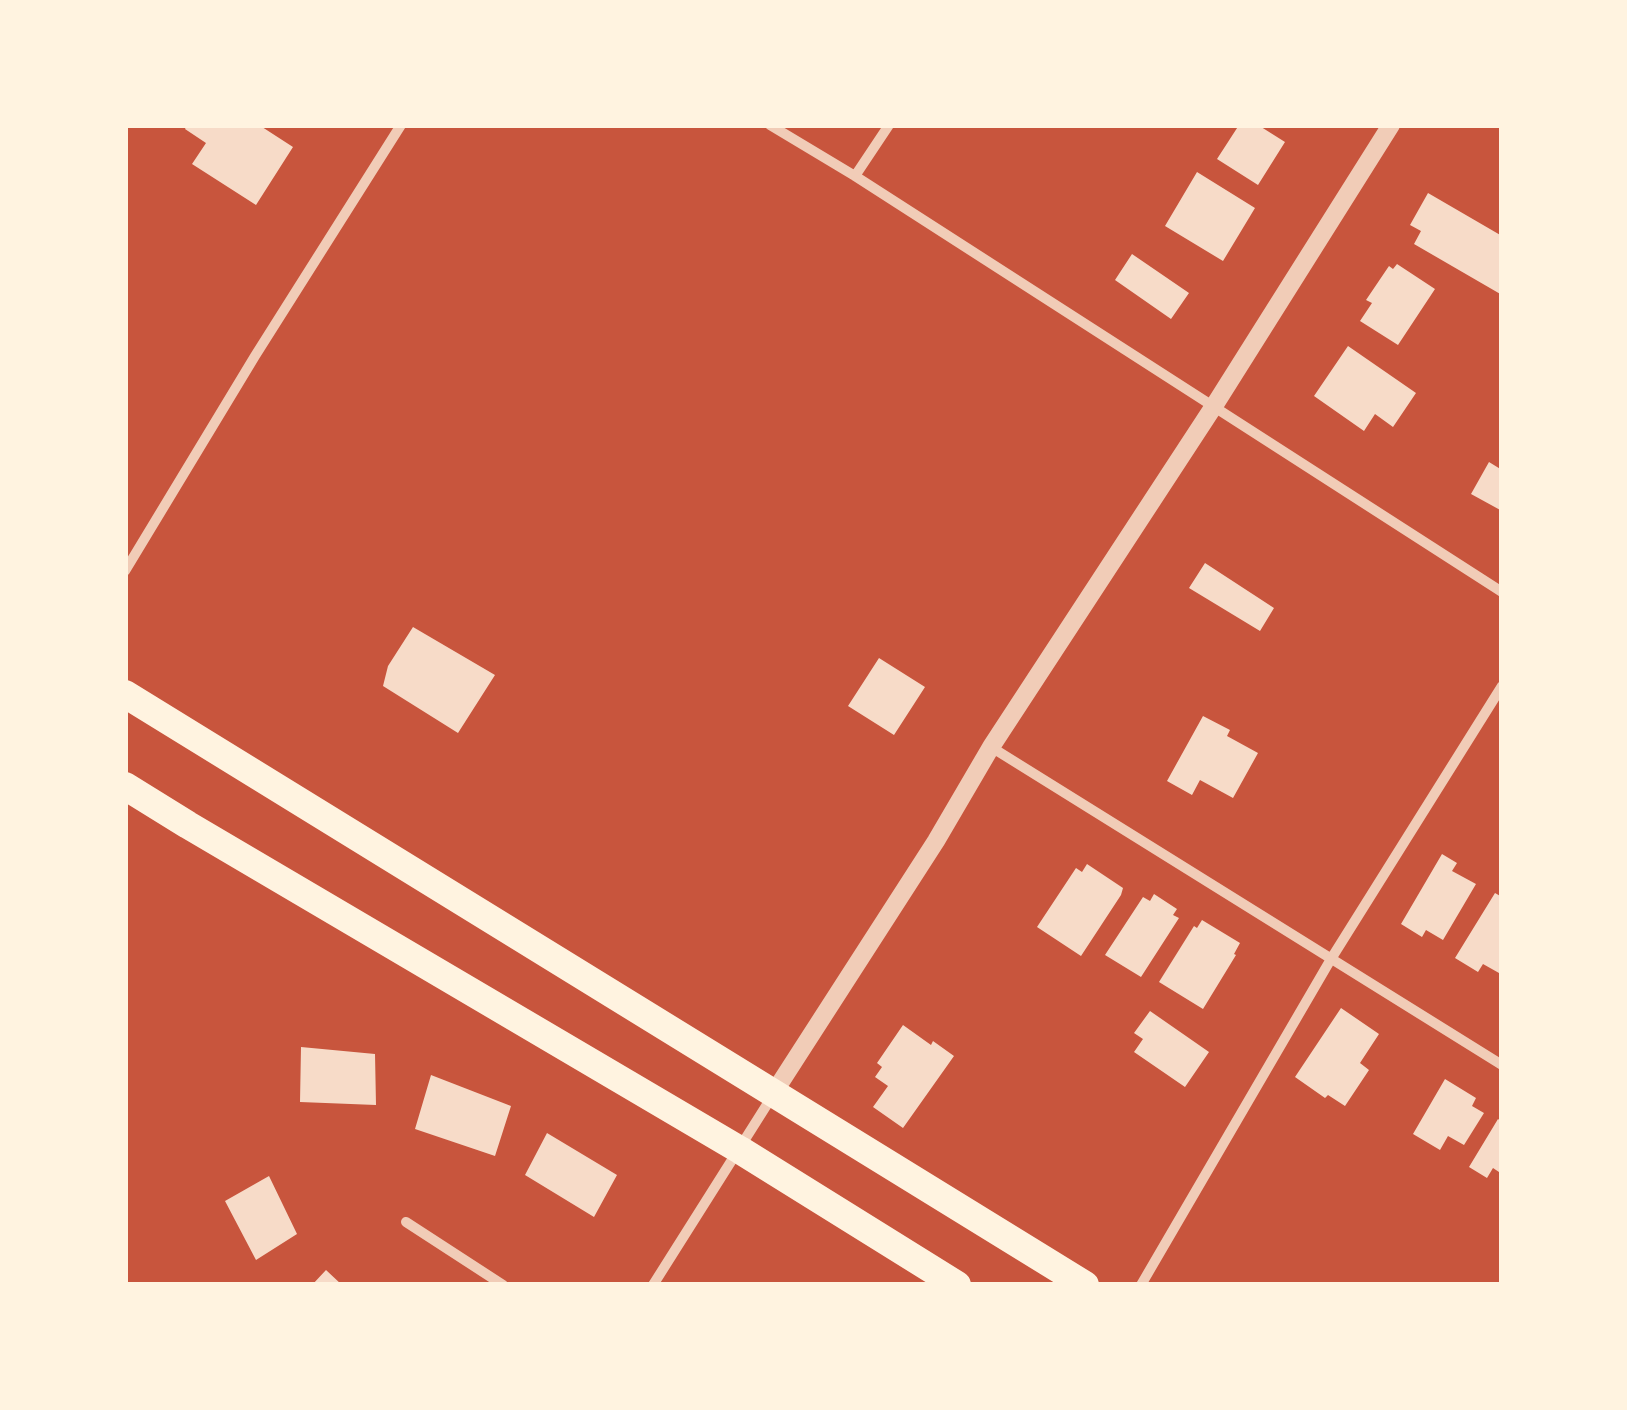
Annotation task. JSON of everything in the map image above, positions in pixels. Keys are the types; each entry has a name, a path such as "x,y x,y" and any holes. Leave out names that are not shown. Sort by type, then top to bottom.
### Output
{"highway":[{"path":"125,694 1086,1285"},
{"path":"125,786 740,1150 957,1285"}],"street":[{"path":"125,571 254,356 402,125"},
{"path":"770,125 856,176 1502,592"},
{"path":"856,176 890,125"},
{"path":"653,1285 925,858 991,747 1214,406 1391,125"},
{"path":"1141,1285 1331,959 1502,686"},
{"path":"991,747 1502,1065"},
{"path":"406,1222 503,1285"}],"building":[{"path":"187,125 259,125 293,147 256,205 192,164 206,143 185,129"},
{"path":"1239,125 1258,125 1285,142 1258,185 1217,159"},
{"path":"1197,172 1255,208 1223,261 1165,226"},
{"path":"1428,193 1502,236 1502,295 1414,244 1421,231 1410,225"},
{"path":"1132,254 1189,293 1171,319 1115,280"},
{"path":"1397,264 1435,289 1398,345 1360,321 1372,303 1366,300 1389,266 1393,269"},
{"path":"1348,346 1416,393 1393,427 1375,414 1364,431 1314,396"},
{"path":"1489,462 1502,470 1502,511 1471,494"},
{"path":"1205,563 1274,608 1260,631 1189,588"},
{"path":"413,627 495,675 458,733 383,686 388,666"},
{"path":"879,658 925,687 894,735 848,706"},
{"path":"1203,716 1230,730 1227,736 1258,753 1233,798 1200,780 1192,795 1167,781"},
{"path":"1442,854 1457,863 1452,871 1476,884 1443,940 1426,930 1422,937 1401,924"},
{"path":"1087,864 1123,888 1081,956 1037,927 1076,868 1082,872"},
{"path":"1495,893 1502,897 1502,968 1499,973 1483,964 1478,972 1455,958"},
{"path":"1154,894 1177,909 1173,915 1179,918 1141,977 1105,955 1143,897 1150,901"},
{"path":"1202,920 1240,943 1203,1009 1159,982 1194,926 1197,928"},
{"path":"1341,1008 1379,1034 1360,1063 1369,1070 1345,1106 1328,1095 1325,1098 1295,1077"},
{"path":"1150,1011 1209,1052 1185,1087 1134,1052 1143,1039 1134,1033"},
{"path":"903,1025 954,1056 903,1128 873,1107 888,1086 875,1077 882,1067 877,1063"},
{"path":"301,1047 375,1054 376,1105 300,1102"},
{"path":"431,1075 511,1106 495,1156 415,1129"},
{"path":"1445,1079 1476,1098 1472,1106 1484,1113 1464,1145 1448,1136 1440,1150 1413,1134"},
{"path":"1498,1119 1502,1122 1502,1174 1493,1168 1487,1178 1469,1167"},
{"path":"547,1133 617,1175 594,1217 525,1175"},
{"path":"269,1176 297,1234 256,1260 225,1201"},
{"path":"326,1270 342,1285 312,1285"}]}
